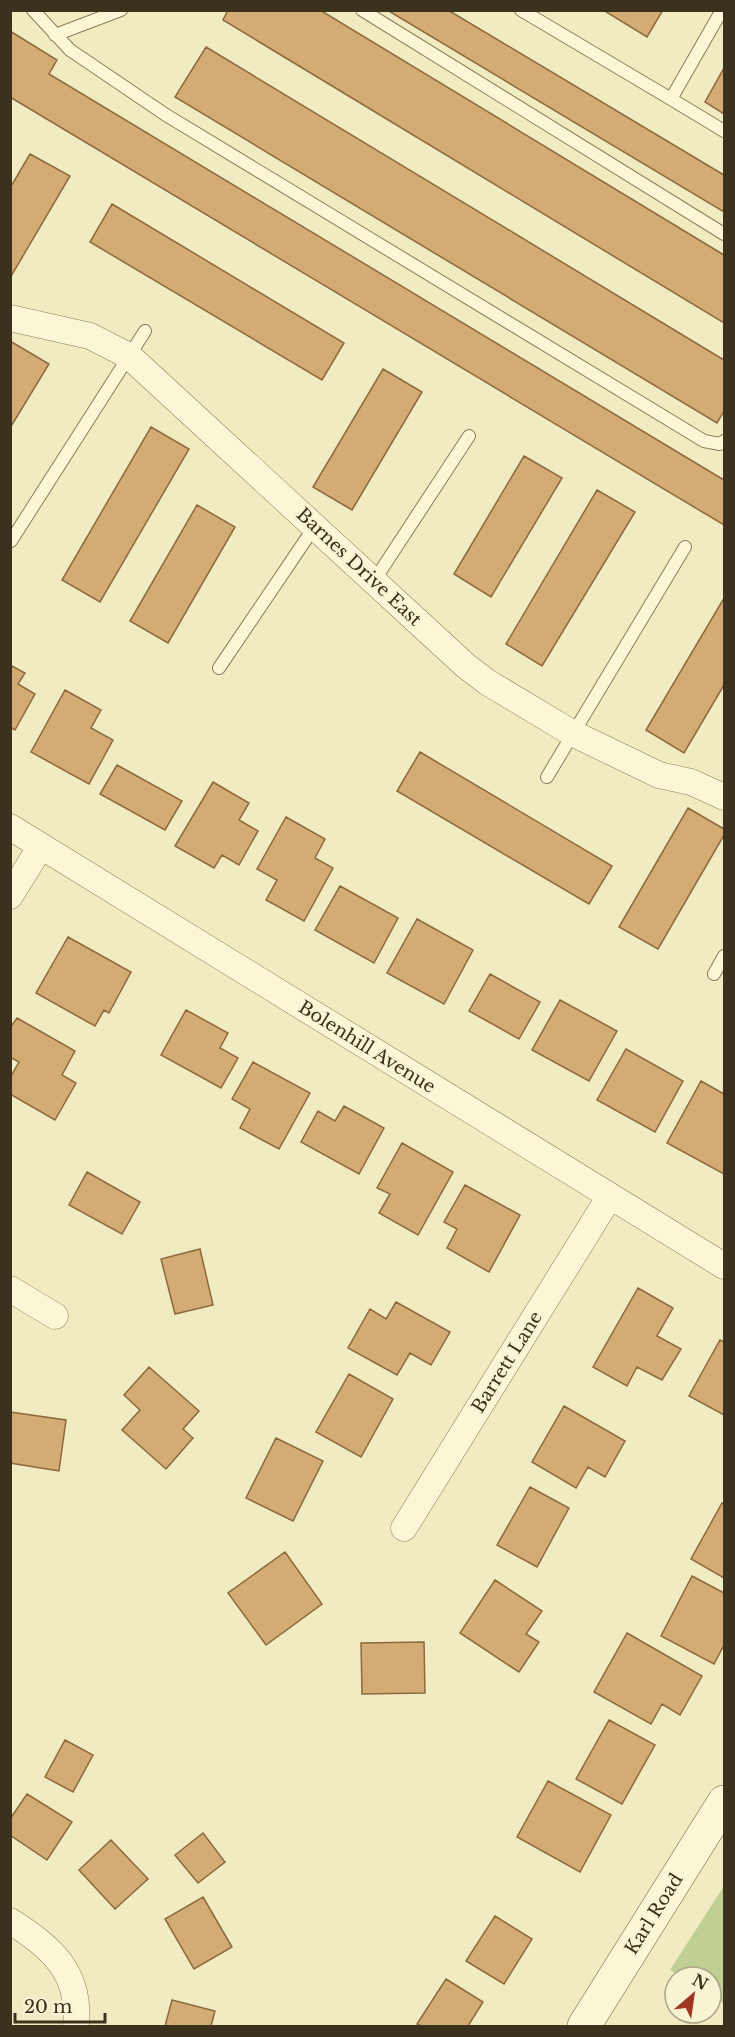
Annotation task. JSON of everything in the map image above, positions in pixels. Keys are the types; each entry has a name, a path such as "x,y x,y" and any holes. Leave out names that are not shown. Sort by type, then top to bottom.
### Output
{"street":[{"name":"Barnes Drive East","path":"10,318 90,336 129,356 466,666 487,682 572,734 659,775 691,782 724,797"},
{"name":"Bolenhill Avenue","path":"10,827 724,1266"},
{"path":"10,896 41,846"},
{"name":"Barrett Lane","path":"404,1528 610,1196"},
{"path":"10,1289 55,1316"},
{"name":"Karl Road","path":"584,2026 724,1802"},
{"path":"10,1921 48,1947 67,1973 74,1996 76,2026"}],"lane":[{"path":"33,10 70,50 176,122 704,441 720,444 724,441"},
{"path":"55,35 120,10"},
{"path":"362,10 724,234"},
{"path":"521,10 724,131"},
{"path":"671,99 722,10"},
{"path":"11,541 145,331"},
{"path":"374,581 469,436"},
{"path":"219,668 315,526"},
{"path":"547,777 685,547"},
{"path":"714,974 724,956"}],"green space":[{"path":"724,1886 724,2004 723,1965 673,1965"}],"building":[{"path":"228,10 320,10 724,255 724,323 223,20"},
{"path":"387,10 448,10 724,175 724,212"},
{"path":"603,10 663,10 647,37"},
{"path":"10,31 57,60 49,74 724,480 724,525 10,97"},
{"path":"206,47 724,360 724,411 717,423 175,97"},
{"path":"724,68 724,114 705,102"},
{"path":"30,154 70,176 10,278 10,188"},
{"path":"112,204 344,343 322,380 90,242"},
{"path":"10,341 49,364 10,428"},
{"path":"383,369 422,392 352,510 313,487"},
{"path":"151,427 189,449 100,602 62,580"},
{"path":"524,456 562,478 491,597 454,574"},
{"path":"597,490 635,512 542,666 506,644"},
{"path":"197,505 235,527 168,643 130,621"},
{"path":"724,598 724,685 684,753 646,730"},
{"path":"10,665 25,673 18,684 35,694 15,730 10,727"},
{"path":"65,690 101,710 91,728 113,740 89,784 31,752"},
{"path":"420,752 612,866 589,904 397,791"},
{"path":"117,765 182,801 165,830 100,794"},
{"path":"213,782 249,803 239,820 258,831 239,865 222,855 214,868 175,846"},
{"path":"688,808 724,829 724,835 658,949 619,927"},
{"path":"286,817 325,839 315,858 333,868 304,921 266,900 277,880 257,869"},
{"path":"340,886 398,918 374,963 315,930"},
{"path":"417,919 473,950 444,1004 387,973"},
{"path":"68,937 131,972 109,1013 104,1010 95,1026 36,993"},
{"path":"490,974 540,1002 519,1039 469,1011"},
{"path":"560,1000 617,1031 589,1081 532,1050"},
{"path":"186,1010 228,1033 220,1048 238,1058 221,1088 161,1055"},
{"path":"17,1018 75,1051 62,1075 76,1083 55,1120 10,1094 10,1078 19,1062 10,1057 10,1028"},
{"path":"626,1049 683,1081 655,1132 597,1100"},
{"path":"253,1062 310,1093 279,1149 240,1128 250,1109 232,1099"},
{"path":"701,1081 724,1094 724,1174 667,1143"},
{"path":"344,1106 384,1128 359,1174 301,1142 318,1111 335,1121"},
{"path":"402,1143 453,1172 418,1235 379,1213 390,1194 377,1188"},
{"path":"87,1172 140,1202 122,1234 69,1205"},
{"path":"465,1185 520,1215 489,1272 447,1248 457,1229 444,1222"},
{"path":"200,1249 213,1305 175,1314 161,1259"},
{"path":"638,1288 673,1308 657,1336 681,1349 662,1380 637,1367 627,1386 593,1367"},
{"path":"396,1302 450,1332 431,1365 410,1353 397,1375 348,1348 370,1309 386,1319"},
{"path":"720,1340 724,1342 724,1415 689,1396"},
{"path":"149,1367 199,1411 183,1429 193,1438 166,1469 122,1430 140,1410 124,1395"},
{"path":"349,1374 393,1399 361,1457 316,1432"},
{"path":"564,1406 625,1441 605,1477 588,1467 576,1488 532,1462"},
{"path":"10,1412 66,1420 59,1471 10,1463"},
{"path":"276,1438 323,1461 293,1521 246,1498"},
{"path":"530,1487 569,1508 537,1567 497,1545"},
{"path":"722,1503 724,1504 724,1578 691,1559"},
{"path":"285,1552 322,1604 266,1645 228,1593"},
{"path":"692,1576 724,1593 724,1645 714,1664 661,1636"},
{"path":"495,1580 542,1611 526,1634 539,1642 519,1672 460,1633"},
{"path":"627,1633 702,1676 680,1715 662,1704 651,1724 594,1692"},
{"path":"424,1642 425,1693 362,1694 361,1643"},
{"path":"609,1720 655,1745 622,1804 576,1779"},
{"path":"65,1740 93,1755 73,1792 45,1777"},
{"path":"548,1781 611,1815 580,1872 517,1837"},
{"path":"27,1794 72,1822 47,1860 10,1835 10,1819"},
{"path":"203,1833 225,1862 198,1883 175,1855"},
{"path":"111,1840 148,1879 115,1909 79,1870"},
{"path":"203,1897 232,1947 194,1969 165,1919"},
{"path":"495,1916 532,1939 504,1984 466,1961"},
{"path":"446,1979 483,2002 468,2026 422,2026 417,2024"},
{"path":"172,2000 215,2011 211,2026 165,2026"}]}
